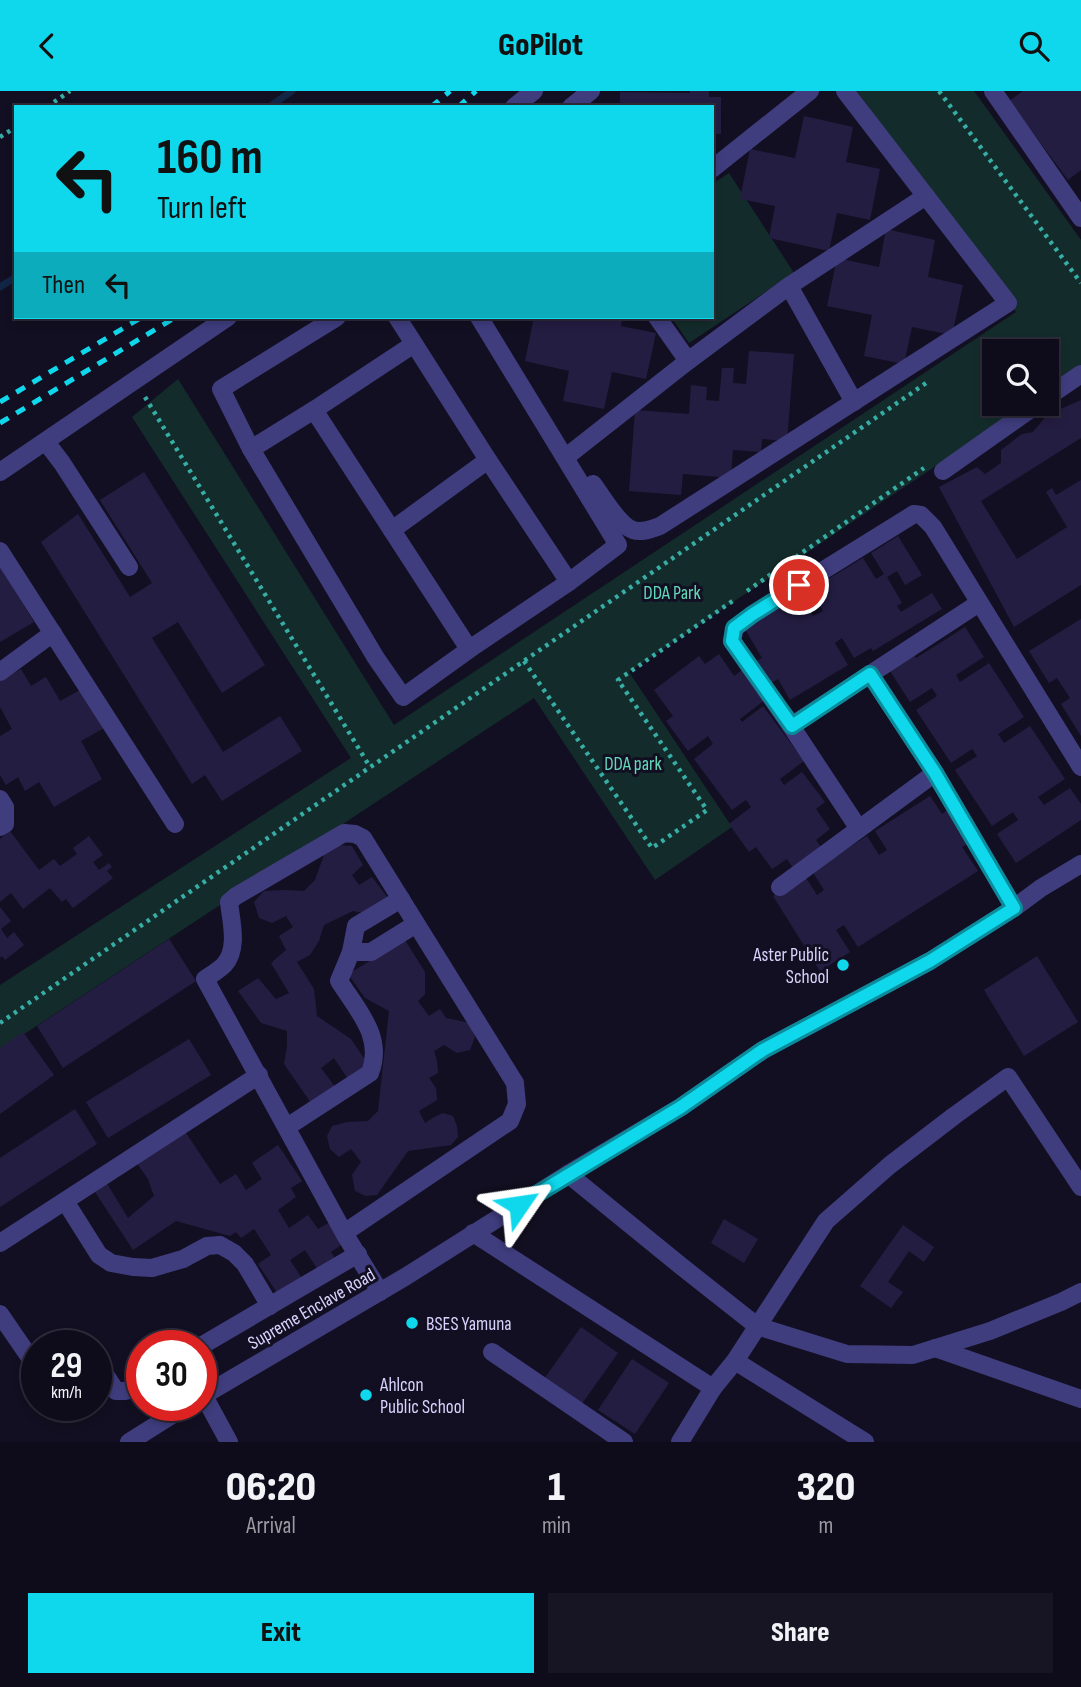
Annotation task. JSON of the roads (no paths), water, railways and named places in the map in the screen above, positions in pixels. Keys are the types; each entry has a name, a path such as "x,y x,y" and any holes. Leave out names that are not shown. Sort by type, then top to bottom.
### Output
{"street":[{"path":"516,105 534,91"},
{"path":"574,105 591,91"},
{"path":"714,167 810,91"},
{"path":"488,319 571,453 618,518 630,530 645,531 660,526 1008,303 845,91"},
{"path":"993,91 1081,218"},
{"path":"571,453 789,286 926,196"},
{"path":"789,286 854,402"},
{"path":"0,471 225,319"},
{"path":"334,319 221,389 251,449 376,658 403,697 618,545 480,319"},
{"path":"398,319 569,582"},
{"path":"658,319 688,361"},
{"path":"251,449 314,411 414,344"},
{"path":"1059,389 1081,374"},
{"path":"314,411 469,649"},
{"path":"943,471 1021,416"},
{"path":"46,442 130,567"},
{"path":"392,530 488,460"},
{"path":"859,829 792,726 732,641 734,628 914,514 921,515 933,527 1081,767"},
{"path":"0,551 175,824"},
{"path":"792,726 979,603"},
{"path":"0,672 53,633"},
{"path":"870,674 935,773 1014,908"},
{"path":"780,887 935,773"},
{"path":"0,799 5,807 5,824 0,827"},
{"path":"344,1233 510,1121 517,1104 515,1083 363,838 344,833 229,902 233,931 231,949 226,964 205,979 344,1233 380,1292"},
{"name":"Supreme Enclave Road","path":"217,1387 405,1277 568,1174 681,1107 763,1050 930,961 1081,864"},
{"path":"287,1127 370,1073 375,1047 372,1034 339,981 351,952 356,926 401,899"},
{"path":"351,952 371,952 416,924"},
{"path":"0,1243 259,1075"},
{"path":"680,1442 713,1388 735,1361 826,1221 890,1164 1008,1077 1081,1187"},
{"path":"568,1174 757,1326 847,1354 913,1355 990,1331 1061,1303 1081,1292"},
{"path":"65,1201 99,1255 111,1263 152,1268 183,1259 207,1246 220,1245 234,1253 245,1264 270,1306"},
{"path":"473,1233 713,1388"},
{"path":"217,1337 358,1254"},
{"path":"0,1314 21,1345"},
{"path":"935,1349 1081,1399"},
{"path":"492,1352 624,1442"},
{"path":"735,1361 865,1442"},
{"path":"129,1442 162,1421"},
{"path":"217,1421 229,1442"}],"waterway":[{"path":"272,105 292,91"},
{"path":"0,287 14,278"}],"railway":[{"path":"433,105 450,91"},
{"path":"460,105 476,91"},
{"path":"0,402 139,319"},
{"path":"0,423 173,319"}],"place":[{"name":"Aster Public School","path":"843,965"},
{"name":"BSES Yamuna","path":"412,1323"},
{"name":"Ahlcon Public School","path":"366,1395"}],"park label":[{"name":"DDA Park","path":"672,592"},
{"name":"DDA park","path":"633,763"}]}
